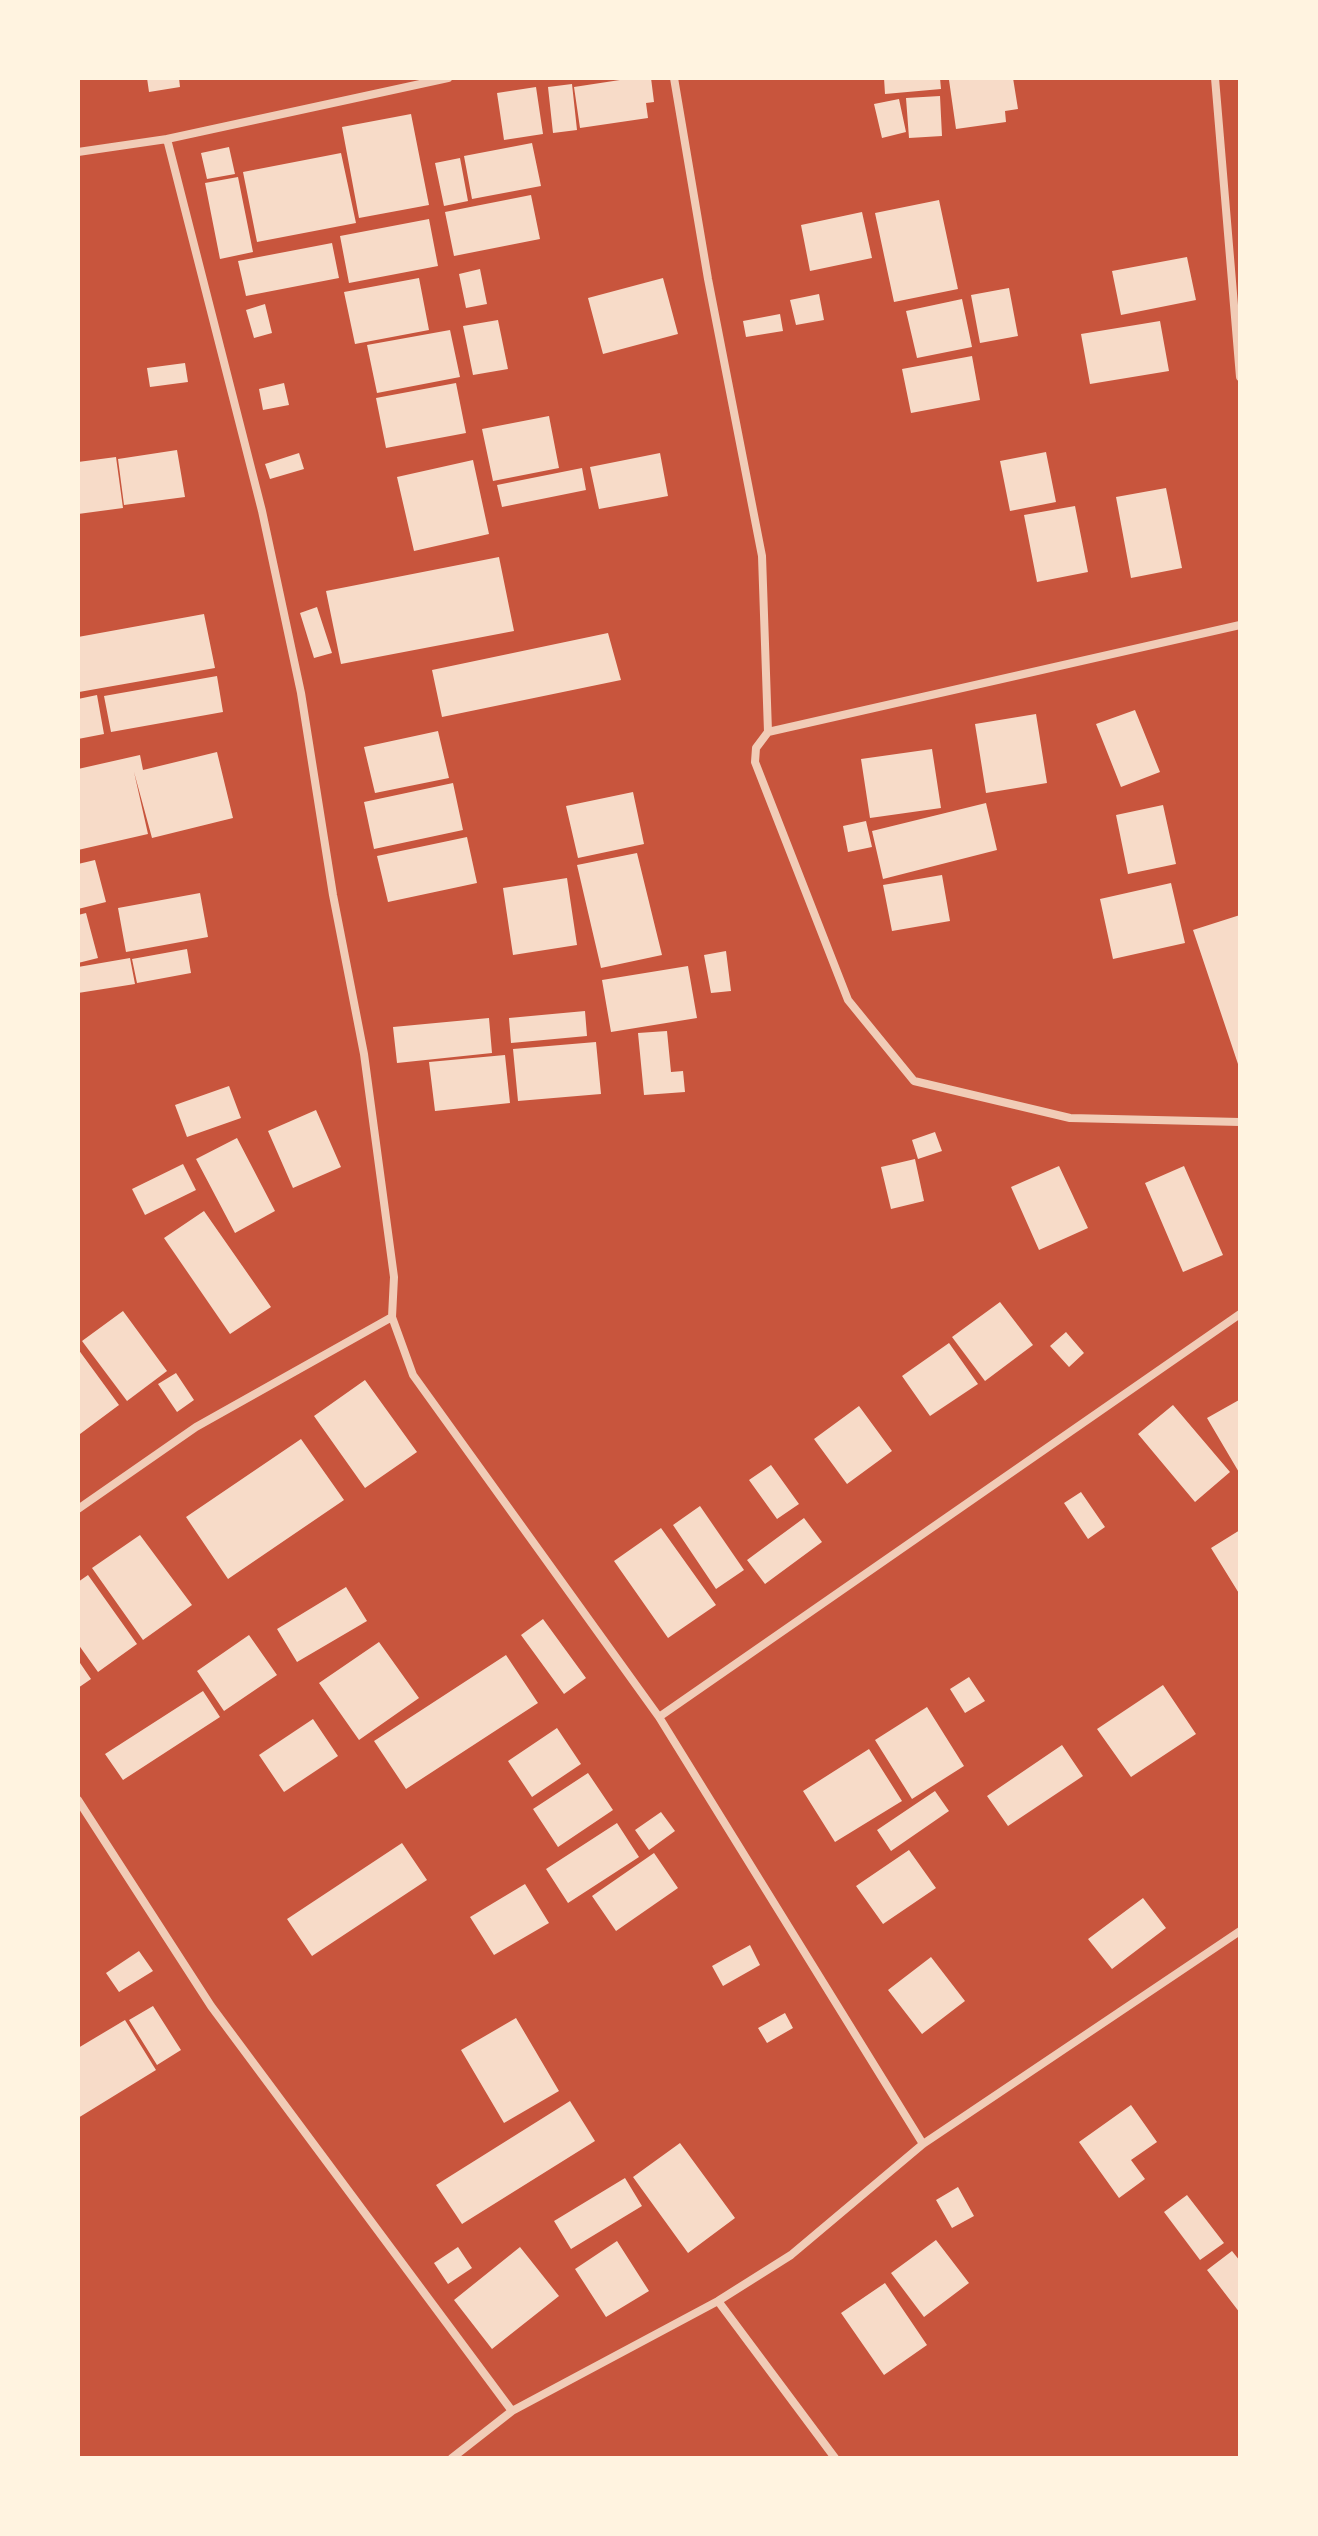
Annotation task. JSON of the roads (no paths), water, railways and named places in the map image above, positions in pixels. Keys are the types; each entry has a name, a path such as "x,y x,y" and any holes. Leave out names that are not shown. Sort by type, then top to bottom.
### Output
{"street":[{"path":"78,152 167,139 448,78"},
{"path":"674,78 708,279 762,556 768,732 756,748 755,762 848,1000 914,1081 1070,1118 1240,1122"},
{"path":"1215,78 1240,377"},
{"path":"167,139 262,511 301,693 333,895 364,1054 394,1277 392,1317 413,1375 659,1717 923,2144"},
{"path":"768,732 1240,625"},
{"path":"659,1717 1240,1314"},
{"path":"78,1509 196,1427 392,1317"},
{"path":"78,1800 211,2006 512,2411"},
{"path":"452,2458 512,2411 718,2301 791,2255 923,2144 1240,1931"},
{"path":"718,2301 835,2458"}]}
